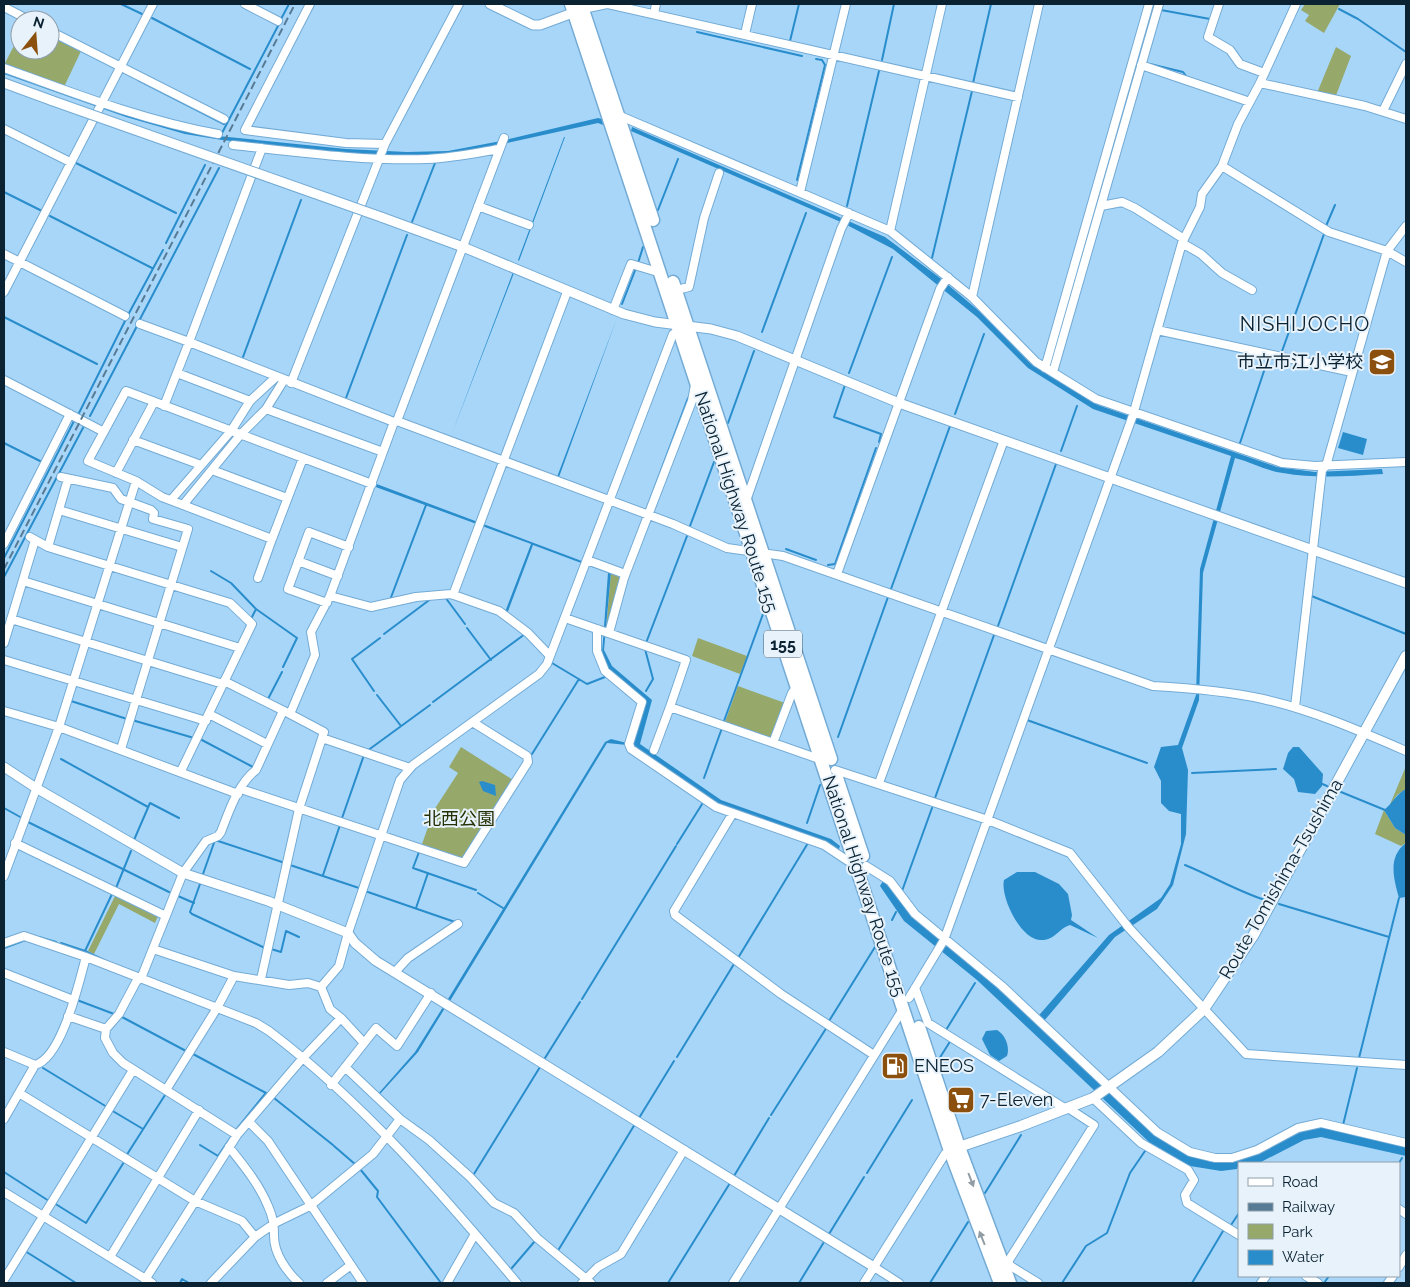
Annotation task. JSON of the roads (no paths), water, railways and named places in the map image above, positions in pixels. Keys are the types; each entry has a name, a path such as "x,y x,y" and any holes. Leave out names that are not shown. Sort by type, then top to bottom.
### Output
{"highway":[{"name":"National Highway Route 155","path":"582,6 676,290 681,327 696,379 835,770 861,863"},
{"name":"National Highway Route 155","path":"582,6 661,273 746,501 758,553 797,686 822,760 910,998 955,1149 1000,1283"},
{"name":"National Highway Route 155","path":"955,1149 1006,1266 1010,1283"}],"main road":[{"name":"Route Tomishima-Tsushima","path":"955,1149 1093,1098 1158,1052 1204,1009 1249,942 1406,656"}],"street":[{"path":"4,292 153,4"},
{"path":"245,4 278,21"},
{"path":"310,4 245,130 346,143 384,144"},
{"path":"183,505 241,434 266,408 284,380 384,144 459,4"},
{"path":"490,4 533,25 540,25 582,6 608,4 1018,97"},
{"path":"654,14 656,4"},
{"path":"745,34 752,4"},
{"path":"800,192 846,4"},
{"path":"890,232 942,4"},
{"path":"972,297 1039,4"},
{"path":"1049,370 1149,4"},
{"path":"1049,370 1101,206 1159,4"},
{"path":"1219,4 1208,37 1230,50 1240,64 1264,73"},
{"path":"733,1283 944,940 1134,413 1183,241 1200,207 1202,194 1222,166 1238,124 1260,83 1296,4"},
{"path":"60,36 224,119"},
{"path":"1383,111 1406,64"},
{"path":"1141,65 1250,102"},
{"path":"4,68 101,104 218,134"},
{"path":"4,83 463,247 613,310 655,322 737,336 899,403 1406,583"},
{"path":"1260,83 1383,111 1406,119"},
{"path":"618,115 890,232 946,279 972,297 1049,370 1096,398 1134,413 1282,463 1324,468 1406,462"},
{"path":"4,129 70,162"},
{"path":"233,145 379,158 429,159 502,144 383,452 338,576 328,600 310,632 315,646 315,655 286,713 267,744 256,770 249,775 221,832 218,836 206,841 183,873 140,979 119,1014 106,1029 105,1038 113,1053 133,1070 237,1135"},
{"path":"164,406 262,148"},
{"path":"1222,166 1328,232 1387,251 1406,262"},
{"path":"676,290 689,287 704,218 719,172"},
{"path":"1101,206 1122,202 1135,208 1201,254 1222,273 1252,290"},
{"path":"478,206 530,225"},
{"path":"746,501 794,358 849,214"},
{"path":"1295,708 1320,479 1387,251 1406,226"},
{"path":"4,254 124,316"},
{"path":"613,310 631,264 661,273"},
{"path":"837,574 940,289 946,279"},
{"path":"453,595 567,292"},
{"path":"140,324 284,380 648,514 726,548 783,556 1153,686 1198,689 1262,699 1295,708 1364,733 1406,751"},
{"path":"321,987 339,966 348,933 400,780 410,768 539,674 550,656 673,334 681,327"},
{"path":"1158,330 1352,372"},
{"path":"177,373 250,401"},
{"path":"696,379 692,401 597,651 605,671 642,702 632,738 631,750 716,807 824,846 848,861 861,863 890,881 915,914 944,940 986,972 1157,1132 1184,1148 1203,1156 1232,1158 1246,1154 1298,1128 1315,1124 1328,1124 1406,1142"},
{"path":"4,380 104,432"},
{"path":"170,500 231,431 250,401 284,380"},
{"path":"272,539 170,500 136,481 88,462 126,391 372,484"},
{"path":"116,473 154,402"},
{"path":"266,408 383,452"},
{"path":"4,544 70,414"},
{"path":"133,440 201,465"},
{"path":"879,783 1004,440"},
{"path":"258,578 303,458"},
{"path":"212,470 287,498"},
{"path":"48,547 59,510 65,478 113,488 121,499 151,510 154,513 153,519 188,529 121,749"},
{"path":"4,876 6,864 59,727 136,481"},
{"path":"59,510 182,547"},
{"path":"4,523 12,527"},
{"path":"349,547 309,532 288,589 328,600 371,607 416,597 453,595 499,611 528,633 550,656"},
{"path":"4,643 23,581 33,538 48,547 230,603 252,624 181,771"},
{"path":"298,561 338,576"},
{"path":"586,562 625,574"},
{"path":"23,581 240,648"},
{"path":"565,618 686,660 654,750"},
{"path":"11,619 84,643 224,683 324,732 299,809 276,905 262,979"},
{"path":"4,660 136,700 207,717 267,744"},
{"path":"774,743 792,693 797,686"},
{"path":"670,707 822,760"},
{"path":"4,711 59,727 240,792 299,809 462,864 467,862 528,762 527,756 474,723"},
{"path":"322,738 410,768"},
{"path":"4,766 36,788 183,873 276,905 348,933 376,961 899,1283"},
{"path":"835,770 988,820 1070,853 1127,925 1246,1054 1406,1065"},
{"path":"733,813 674,911 675,916 781,994 874,1056"},
{"path":"15,843 166,916"},
{"path":"395,972 408,958 458,924"},
{"path":"4,943 24,936 86,957 256,1023 286,1044 388,1136 517,1283"},
{"path":"153,949 234,976 262,979 289,985 308,983 321,987"},
{"path":"4,1052 35,1065 41,1064 54,1048 68,1016 86,957"},
{"path":"4,972 73,1000"},
{"path":"166,1090 218,1008 234,976"},
{"path":"321,987 330,1009 364,1043"},
{"path":"331,1085 376,1028 397,1046 431,994"},
{"path":"910,998 928,1023 1094,1126 1006,1266 1038,1283"},
{"path":"68,1016 106,1029"},
{"path":"148,1282 148,1275 237,1135 302,1059 341,1018"},
{"path":"4,1119 35,1065"},
{"path":"345,1067 400,1119 429,1140 470,1177 494,1203 514,1213 537,1238 586,1282 598,1267 620,1254 684,1150"},
{"path":"4,1282 42,1216 133,1070"},
{"path":"19,1093 195,1201 242,1221 256,1237"},
{"path":"1093,1098 1141,1143 1188,1170 1194,1180 1185,1195 1187,1203 1238,1234"},
{"path":"110,1257 198,1110"},
{"path":"211,1283 256,1237 275,1223 310,1206 373,1154 400,1119"},
{"path":"249,1122 268,1141 363,1283"},
{"path":"229,1147 256,1182 275,1223 274,1236 279,1255 290,1275 299,1283"},
{"path":"864,1283 944,1154 955,1149"},
{"path":"4,1192 148,1282"},
{"path":"446,1283 475,1234"},
{"path":"327,1283 350,1265"}],"water":[{"path":"1152,4 1157,4 1050,376 1098,405 1277,467 1315,472 1382,469 1383,474 1295,475 1277,472 1235,458 1203,573 1199,700 1182,748 1188,770 1186,834 1173,885 1157,909 1115,937 1044,1021 1161,1138 1195,1157 1211,1162 1242,1159 1258,1154 1310,1127 1322,1127 1406,1146 1406,1156 1321,1137 1304,1140 1261,1162 1238,1162 1237,1169 1221,1171 1190,1166 1149,1142 977,980 904,921 880,886 883,881 896,894 912,917 1034,1021 1109,935 1161,898 1170,884 1181,844 1181,814 1169,811 1161,803 1161,781 1154,767 1161,747 1178,745 1196,695 1200,569 1231,456 1093,409 1028,368 977,317 893,249 843,223 631,131 632,127 885,237 940,278 979,311 1030,363 1045,373"},
{"path":"4,70 208,135 346,149 407,152 448,151 501,141 598,118 602,119 603,125 598,123 453,155 345,154 185,134 126,117 4,74"},
{"path":"565,137 519,261 518,260"},
{"path":"513,272 514,273 451,436"},
{"path":"617,318 559,477 557,477"},
{"path":"1343,432 1367,439 1363,455 1338,448"},
{"path":"374,483 611,572 604,650 612,666 652,700 640,744 721,800 831,839 840,846 838,852 718,806 631,748 646,702 610,671 602,653 608,573 533,545 507,614 505,612 531,544 373,486"},
{"path":"611,739 627,743 627,745 607,743 450,1001 448,999 605,742"},
{"path":"1293,747 1299,747 1323,774 1322,786 1315,794 1298,792 1294,779 1283,769 1288,753"},
{"path":"482,781 495,785 496,796 483,791 479,782"},
{"path":"1406,789 1406,835 1395,828 1384,810"},
{"path":"1406,843 1406,897 1399,898 1394,876 1394,862 1396,855"},
{"path":"1017,872 1035,872 1059,884 1068,894 1072,915 1071,920 1098,938 1070,925 1045,940 1033,938 1025,932 1013,916 1005,896 1004,880"},
{"path":"443,1007 445,1008 418,1052 380,1094 397,1112 378,1094 415,1052"},
{"path":"997,1030 1005,1038 1008,1049 1007,1056 999,1061 990,1055 982,1039 986,1031"}],"waterway":[{"path":"121,4 142,14"},
{"path":"281,19 289,4"},
{"path":"790,41 799,4"},
{"path":"882,60 894,4"},
{"path":"973,83 991,4"},
{"path":"1339,9 1358,19 1406,52"},
{"path":"1161,10 1210,19"},
{"path":"152,18 250,69"},
{"path":"222,133 279,24"},
{"path":"697,32 802,56"},
{"path":"797,180 825,65 822,60 816,59"},
{"path":"1150,64 1183,72 1187,77"},
{"path":"847,206 879,71"},
{"path":"138,80 224,124"},
{"path":"932,258 972,91"},
{"path":"658,210 678,159"},
{"path":"76,163 176,213"},
{"path":"412,222 435,163"},
{"path":"166,243 205,165"},
{"path":"139,321 219,168"},
{"path":"4,192 42,211"},
{"path":"243,357 301,200"},
{"path":"1326,226 1335,205"},
{"path":"762,332 806,213"},
{"path":"50,216 152,268"},
{"path":"1281,354 1324,234"},
{"path":"346,398 407,235"},
{"path":"638,263 643,247"},
{"path":"128,315 163,250"},
{"path":"849,373 892,257"},
{"path":"622,304 636,268"},
{"path":"4,317 97,364"},
{"path":"79,413 126,319"},
{"path":"90,416 137,326"},
{"path":"955,414 984,334"},
{"path":"728,423 754,351"},
{"path":"1240,443 1269,356"},
{"path":"845,385 834,417 881,434 879,442"},
{"path":"647,508 688,398"},
{"path":"1061,451 1077,406"},
{"path":"4,558 74,421"},
{"path":"4,577 84,426"},
{"path":"891,589 950,426"},
{"path":"4,443 42,462"},
{"path":"828,565 835,564 876,448"},
{"path":"690,526 714,462"},
{"path":"998,626 1056,464"},
{"path":"390,600 426,505"},
{"path":"646,643 687,536"},
{"path":"786,549 816,560"},
{"path":"211,571 231,583 256,609 297,638 283,667"},
{"path":"1309,595 1406,634"},
{"path":"445,597 465,624"},
{"path":"838,737 888,597"},
{"path":"384,634 432,598"},
{"path":"251,619 256,609"},
{"path":"724,721 763,614"},
{"path":"467,628 491,660"},
{"path":"433,702 525,634"},
{"path":"935,798 994,635"},
{"path":"374,691 352,659 380,638"},
{"path":"645,649 653,679 646,691"},
{"path":"552,663 587,684 605,677"},
{"path":"268,699 282,672"},
{"path":"532,754 579,679"},
{"path":"377,695 401,726"},
{"path":"71,701 127,719"},
{"path":"367,751 430,705"},
{"path":"132,720 194,738"},
{"path":"1027,720 1147,763"},
{"path":"704,778 722,728"},
{"path":"200,739 253,767"},
{"path":"341,821 364,755"},
{"path":"61,759 148,807"},
{"path":"1192,773 1276,769"},
{"path":"1320,783 1327,786"},
{"path":"807,823 820,785"},
{"path":"1341,792 1385,810"},
{"path":"677,844 704,801"},
{"path":"134,840 150,803 179,818"},
{"path":"4,808 22,818"},
{"path":"902,891 932,808"},
{"path":"28,822 169,892"},
{"path":"323,875 340,825"},
{"path":"203,874 215,840 285,863"},
{"path":"738,958 808,843"},
{"path":"582,999 676,846"},
{"path":"116,888 131,851"},
{"path":"419,852 413,868 476,890"},
{"path":"290,865 359,888"},
{"path":"1185,865 1265,900"},
{"path":"416,908 428,873"},
{"path":"200,884 190,912 192,914 265,948"},
{"path":"365,891 455,922"},
{"path":"478,893 503,908"},
{"path":"106,961 85,951 112,894"},
{"path":"178,896 194,903"},
{"path":"1359,1058 1399,898"},
{"path":"1279,904 1389,937"},
{"path":"892,920 896,912"},
{"path":"271,949 281,952 286,931 299,937"},
{"path":"39,937 56,942"},
{"path":"4,948 23,941"},
{"path":"61,943 85,951"},
{"path":"829,1021 875,947"},
{"path":"677,1057 734,964"},
{"path":"946,1030 975,983"},
{"path":"77,1000 114,1014"},
{"path":"209,1001 214,1003"},
{"path":"545,1058 580,1002"},
{"path":"122,1017 186,1051"},
{"path":"771,1115 827,1027"},
{"path":"939,1059 951,1040"},
{"path":"193,1054 266,1093"},
{"path":"639,1118 674,1061"},
{"path":"474,1174 540,1067"},
{"path":"43,1068 107,1107"},
{"path":"1343,1125 1357,1068"},
{"path":"236,1130 265,1094"},
{"path":"126,1156 165,1095"},
{"path":"274,1098 333,1145"},
{"path":"867,1173 912,1100"},
{"path":"111,1110 143,1129"},
{"path":"734,1176 769,1118"},
{"path":"407,1120 422,1130"},
{"path":"559,1249 635,1124"},
{"path":"200,1145 218,1156 233,1134"},
{"path":"985,1193 1021,1135"},
{"path":"334,1146 356,1165"},
{"path":"1062,1283 1086,1246 1107,1233 1130,1173 1145,1151"},
{"path":"1400,1162 1402,1158"},
{"path":"54,1203 86,1223 124,1162"},
{"path":"360,1169 378,1191 377,1197 441,1283"},
{"path":"4,1172 49,1201"},
{"path":"829,1234 864,1177"},
{"path":"668,1283 730,1183"},
{"path":"1231,1225 1238,1214"},
{"path":"522,1217 534,1230"},
{"path":"930,1283 968,1222"},
{"path":"1192,1283 1223,1231"},
{"path":"511,1269 535,1241"},
{"path":"799,1283 824,1242"},
{"path":"25,1251 76,1283"},
{"path":"1324,1283 1328,1277"},
{"path":"180,1283 182,1279 189,1283"}],"railway":[{"path":"4,569 295,4"}],"place":[{"name":"市立市江小学校","path":"1382,362"},
{"name":"ENEOS","path":"895,1066"},
{"name":"7-Eleven","path":"961,1100"}],"district":[{"name":"NISHIJOCHO","path":"1305,324"}],"park label":[{"name":"北西公園","path":"459,819"}]}
